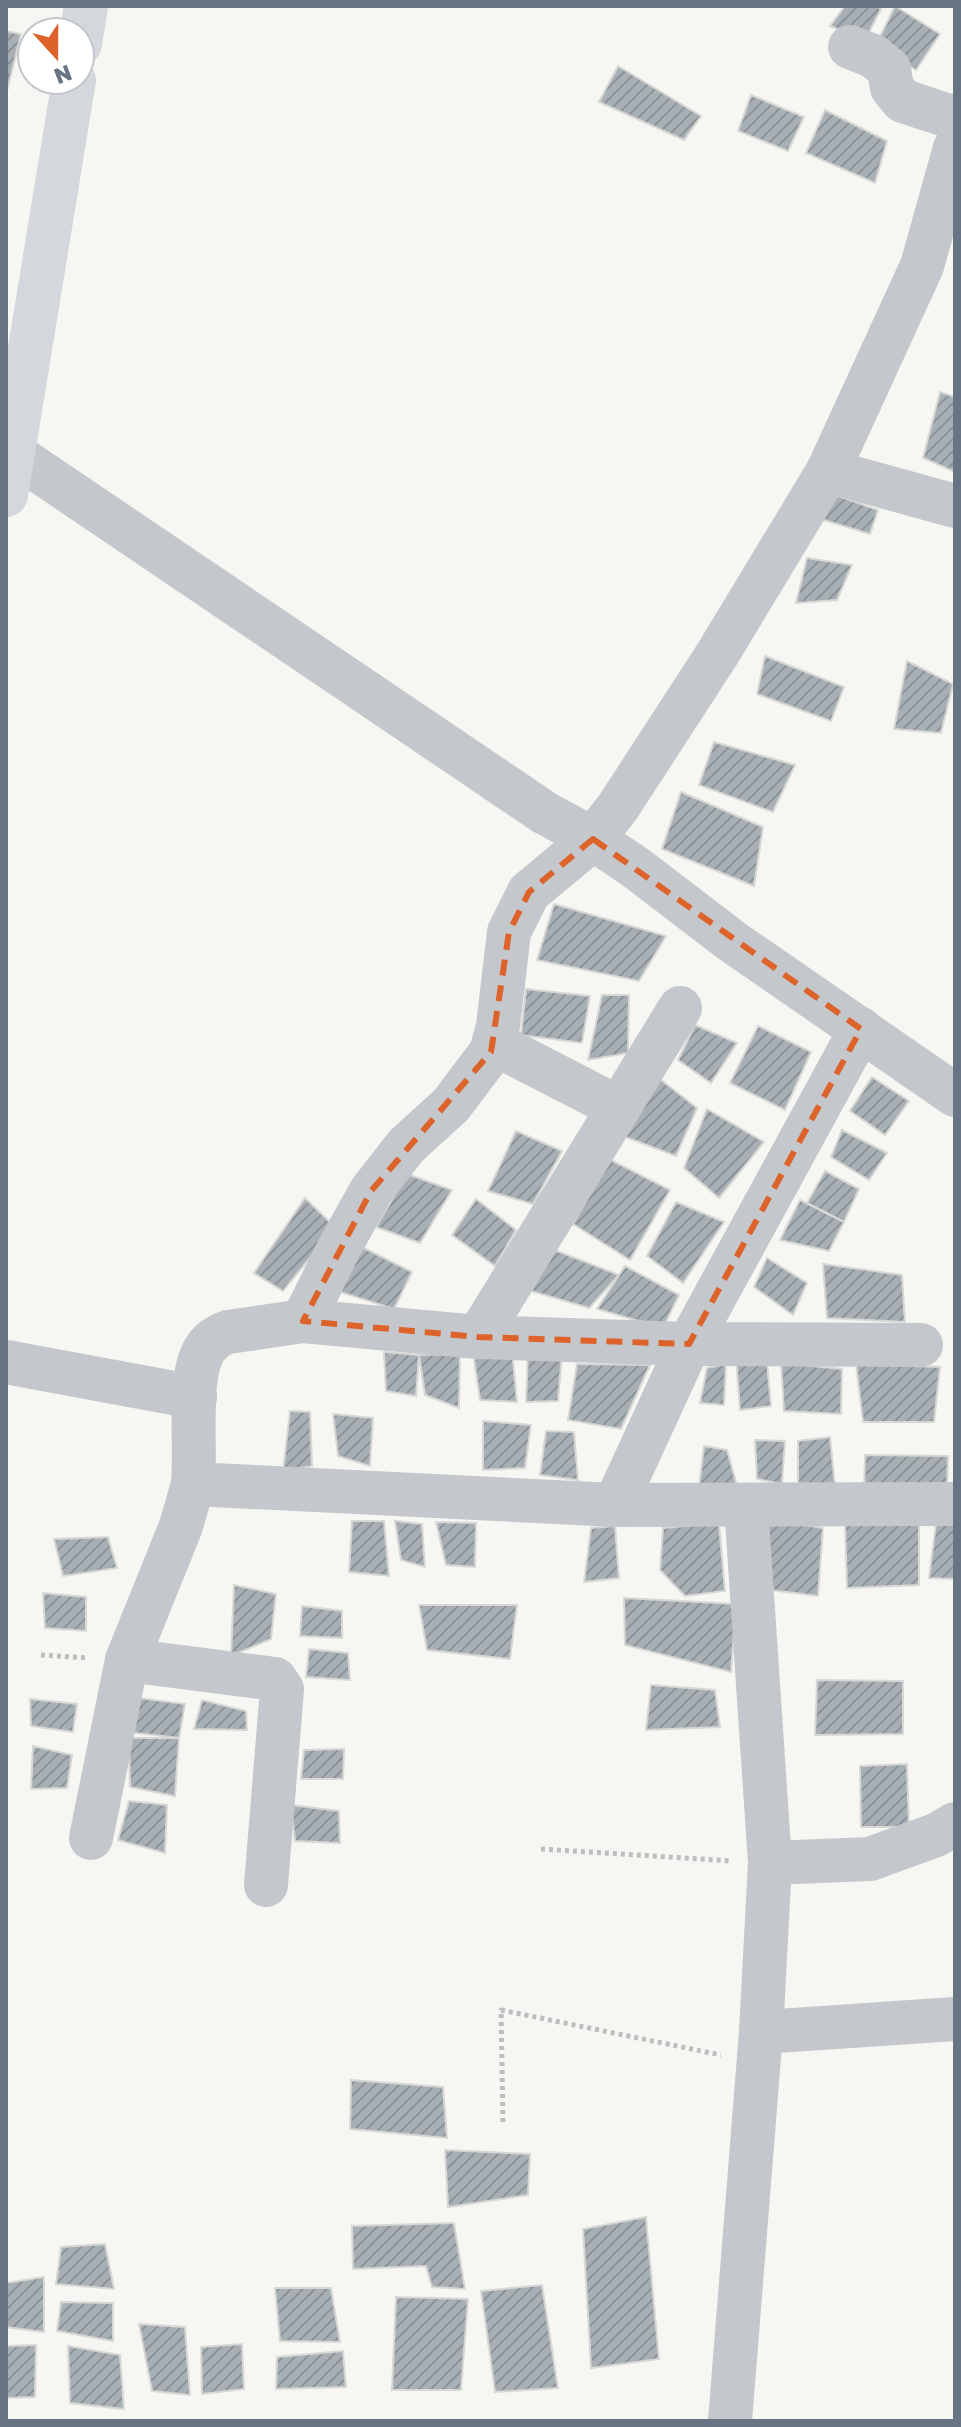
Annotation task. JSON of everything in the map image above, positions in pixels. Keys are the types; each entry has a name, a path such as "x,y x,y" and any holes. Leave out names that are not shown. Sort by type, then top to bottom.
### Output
{"main road":[{"path":"10,475 71,96"}],"street":[{"path":"850,47 873,56 889,69 892,88 903,101 955,118"},
{"path":"303,1321 371,1191 406,1146 451,1105 485,1062 495,1044 509,932 529,892 593,839 618,807 718,653 828,471 938,272 955,148"},
{"path":"828,471 955,506"},
{"path":"10,475 545,813 593,839 733,942 955,1095"},
{"path":"478,1337 680,1008"},
{"path":"615,1505 689,1344 861,1029"},
{"path":"495,1044 619,1108"},
{"path":"91,1838 127,1660 181,1526 193,1484 195,1397 200,1359 218,1335 303,1321 478,1337 689,1344 921,1345"},
{"path":"6,1362 195,1397"},
{"path":"193,1484 615,1505 955,1504"},
{"path":"730,2421 770,1863 746,1505"},
{"path":"127,1660 279,1682 282,1689 266,1885"},
{"path":"770,1863 870,1859 936,1835 955,1824"},
{"path":"759,2047 955,2019"}],"path":[{"path":"541,1849 770,1863"},
{"path":"503,2122 501,2010 759,2047"}],"highlighted area":[{"path":"593,839 861,1029 689,1344 478,1337 303,1321 371,1191 491,1052 509,932 529,892"}],"building":[{"path":"845,6 876,6 881,9 865,40 830,26"},
{"path":"895,6 940,34 916,70 876,45"},
{"path":"6,31 16,33 16,54 6,95"},
{"path":"618,66 701,116 684,140 599,102"},
{"path":"751,95 804,117 788,151 738,131"},
{"path":"825,110 887,141 875,183 806,153"},
{"path":"940,392 955,397 955,472 923,458"},
{"path":"824,491 878,510 870,534 814,517"},
{"path":"807,558 852,565 837,600 796,603"},
{"path":"765,656 844,687 831,721 757,694"},
{"path":"907,661 953,684 941,733 894,729"},
{"path":"714,742 795,765 773,812 699,785"},
{"path":"681,792 763,827 754,886 662,849"},
{"path":"554,904 666,936 639,981 537,960"},
{"path":"526,989 590,996 582,1043 521,1035"},
{"path":"602,995 629,995 628,1053 588,1060"},
{"path":"695,1025 737,1043 711,1083 678,1060"},
{"path":"758,1026 811,1052 785,1110 730,1083"},
{"path":"656,1076 697,1108 676,1156 620,1135"},
{"path":"872,1077 909,1101 885,1135 850,1111"},
{"path":"707,1109 764,1142 719,1198 684,1168"},
{"path":"842,1130 887,1153 869,1180 831,1157"},
{"path":"516,1131 562,1151 533,1204 488,1191"},
{"path":"609,1159 670,1190 630,1260 573,1224"},
{"path":"825,1171 859,1189 844,1222 807,1203"},
{"path":"407,1174 452,1190 420,1243 376,1227"},
{"path":"305,1198 335,1227 283,1291 254,1273"},
{"path":"476,1199 516,1230 495,1266 452,1235"},
{"path":"800,1200 844,1222 829,1251 780,1240"},
{"path":"676,1202 724,1222 683,1283 647,1256"},
{"path":"358,1245 412,1272 394,1309 337,1291"},
{"path":"552,1249 619,1275 589,1308 531,1291"},
{"path":"767,1258 807,1283 793,1315 754,1287"},
{"path":"823,1264 902,1275 905,1322 827,1318"},
{"path":"625,1266 679,1295 663,1328 597,1309"},
{"path":"512,1349 517,1402 480,1400 474,1359"},
{"path":"528,1351 562,1354 558,1401 526,1402"},
{"path":"384,1352 419,1355 416,1396 386,1391"},
{"path":"460,1354 459,1408 425,1395 419,1355"},
{"path":"736,1357 767,1362 771,1406 740,1410"},
{"path":"781,1363 842,1369 841,1414 784,1411"},
{"path":"577,1364 650,1365 621,1429 568,1420"},
{"path":"726,1364 724,1405 700,1403 707,1368"},
{"path":"856,1364 940,1367 934,1422 863,1422"},
{"path":"290,1411 310,1412 312,1466 283,1471"},
{"path":"333,1414 373,1418 370,1466 338,1456"},
{"path":"483,1421 531,1425 525,1468 483,1470"},
{"path":"546,1431 574,1432 578,1480 540,1475"},
{"path":"830,1437 835,1486 798,1488 798,1441"},
{"path":"755,1440 785,1441 782,1484 757,1479"},
{"path":"704,1446 727,1450 737,1486 699,1487"},
{"path":"865,1455 948,1456 947,1489 864,1490"},
{"path":"756,1517 823,1528 818,1596 762,1589"},
{"path":"352,1521 384,1521 389,1576 349,1572"},
{"path":"395,1521 422,1524 425,1567 401,1560"},
{"path":"436,1522 476,1523 475,1567 446,1565"},
{"path":"919,1522 919,1585 847,1588 845,1525"},
{"path":"719,1523 725,1591 685,1596 660,1570 663,1528"},
{"path":"936,1523 955,1525 955,1579 929,1578"},
{"path":"615,1526 619,1578 584,1582 591,1528"},
{"path":"108,1537 117,1568 63,1576 54,1539"},
{"path":"234,1585 276,1594 271,1639 231,1656"},
{"path":"43,1593 86,1597 86,1631 45,1628"},
{"path":"624,1598 736,1604 731,1672 625,1645"},
{"path":"419,1605 517,1605 510,1659 427,1650"},
{"path":"302,1606 342,1611 342,1638 300,1636"},
{"path":"309,1649 348,1653 350,1680 306,1677"},
{"path":"817,1680 903,1681 903,1734 815,1735"},
{"path":"651,1685 715,1690 720,1727 646,1730"},
{"path":"132,1697 185,1704 179,1738 126,1732"},
{"path":"30,1699 77,1704 73,1732 31,1726"},
{"path":"202,1700 246,1711 247,1730 194,1729"},
{"path":"129,1738 179,1738 175,1796 130,1787"},
{"path":"33,1746 72,1755 67,1788 31,1789"},
{"path":"344,1749 343,1779 301,1779 304,1750"},
{"path":"907,1764 909,1827 861,1827 860,1766"},
{"path":"129,1801 167,1805 165,1853 118,1840"},
{"path":"291,1805 339,1811 340,1843 295,1841"},
{"path":"351,2080 443,2087 447,2138 350,2129"},
{"path":"445,2150 530,2154 528,2195 448,2207"},
{"path":"646,2217 659,2359 591,2368 583,2229"},
{"path":"454,2223 465,2289 432,2287 426,2266 353,2269 352,2226"},
{"path":"105,2244 114,2289 56,2284 61,2247"},
{"path":"44,2277 44,2332 6,2327 6,2283"},
{"path":"542,2285 558,2388 495,2392 481,2291"},
{"path":"275,2288 331,2288 340,2342 280,2341"},
{"path":"396,2297 468,2299 461,2390 392,2390"},
{"path":"61,2302 113,2303 113,2341 57,2331"},
{"path":"139,2324 185,2327 190,2395 152,2391"},
{"path":"242,2344 244,2389 202,2394 201,2347"},
{"path":"36,2345 35,2397 6,2398 6,2346"},
{"path":"68,2346 120,2355 124,2409 70,2403"},
{"path":"343,2351 346,2387 276,2389 277,2357"}]}
